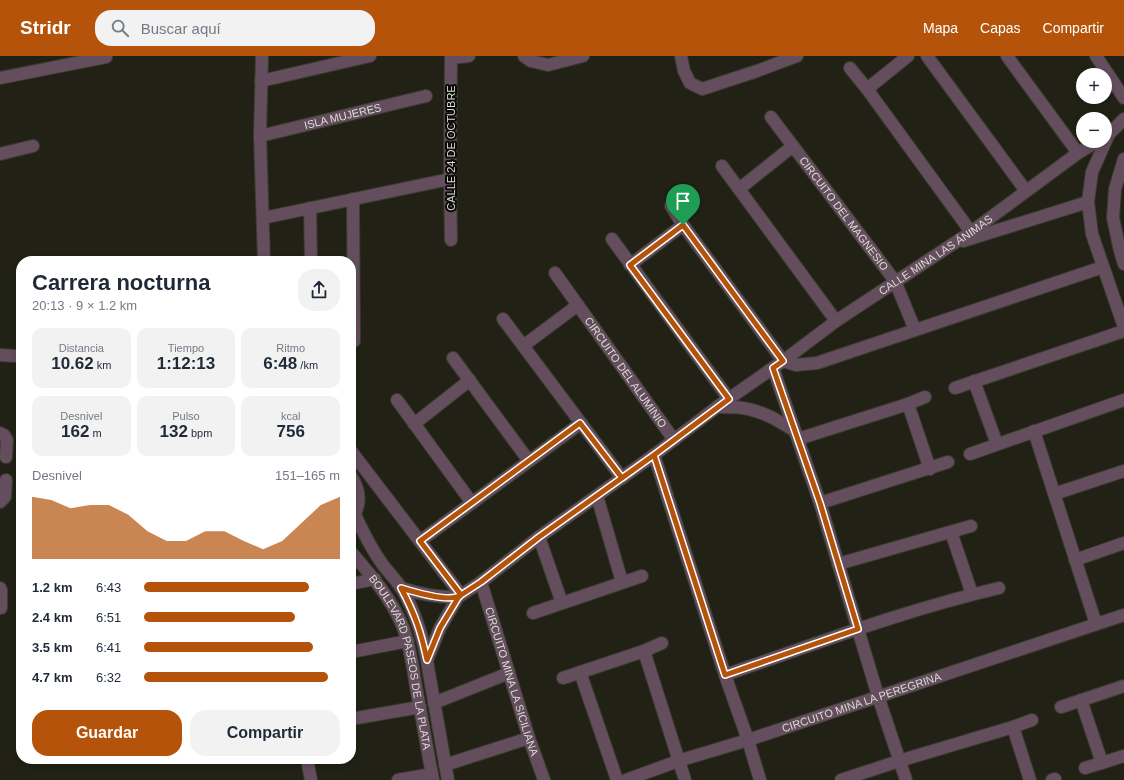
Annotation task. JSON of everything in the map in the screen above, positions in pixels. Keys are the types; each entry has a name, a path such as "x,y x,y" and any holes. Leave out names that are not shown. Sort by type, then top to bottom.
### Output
{"street":[{"path":"262,56 260,136 264,256"},
{"path":"261,81 370,56"},
{"path":"451,57 469,56"},
{"path":"524,56 531,61 548,65 583,56"},
{"path":"681,56 684,71 690,84 702,88 757,71 797,56"},
{"path":"867,89 908,56"},
{"path":"927,56 1026,191"},
{"path":"1007,56 1078,153"},
{"path":"1096,56 1124,98"},
{"path":"0,78 106,57"},
{"name":"CALLE 24 DE OCTUBRE","path":"451,57 451,240"},
{"path":"850,68 867,89 971,232"},
{"name":"ISLA MUJERES","path":"260,136 426,96"},
{"name":"CIRCUITO DEL MAGNESIO","path":"771,117 896,281 915,330"},
{"path":"1112,130 1124,119"},
{"path":"0,154 33,146"},
{"name":"CIRCUITO DEL MAGNESIO","path":"739,189 793,146"},
{"name":"CALLE MINA LAS ÁNIMAS","path":"427,660 440,628 460,596 481,582 539,537 654,455 717,407 778,365 836,321 971,232 1086,148"},
{"path":"1102,148 1092,172 1088,202 1092,234 1124,327"},
{"path":"1124,159 1115,189 1113,218 1124,264"},
{"path":"722,166 836,321"},
{"path":"263,218 450,179"},
{"path":"354,200 354,256"},
{"path":"951,245 1088,202"},
{"path":"671,206 778,365 797,435 820,503 878,696 906,780"},
{"path":"310,208 311,256"},
{"path":"630,265 683,225"},
{"path":"612,239 729,399"},
{"path":"778,365 817,363 1103,268"},
{"name":"CIRCUITO DEL ALUMINIO","path":"555,273 674,440"},
{"name":"CIRCUITO DEL ALUMINIO","path":"523,346 578,305"},
{"path":"503,319 622,478"},
{"path":"955,388 1124,330"},
{"path":"0,355 16,356"},
{"path":"453,358 530,461"},
{"path":"414,424 470,380"},
{"path":"974,381 997,444"},
{"path":"797,435 908,404 925,397"},
{"path":"397,400 472,503"},
{"path":"970,454 1124,400"},
{"path":"908,404 930,469"},
{"path":"717,407 742,408 773,417 797,435"},
{"path":"420,541 580,423"},
{"path":"1034,431 1096,624"},
{"path":"2,434 7,440 6,457"},
{"path":"654,455 760,780"},
{"path":"356,458 460,596 444,598 429,596 401,588"},
{"path":"820,503 948,462"},
{"path":"1054,494 1124,471"},
{"path":"0,502 5,497 6,480"},
{"path":"356,483 359,493 356,510"},
{"path":"597,496 622,582"},
{"name":"BOULEVARD PASEOS DE LA PLATA","path":"356,523 383,565 401,588 417,621 427,660 448,780"},
{"path":"838,564 971,526"},
{"path":"952,532 972,594"},
{"path":"539,537 562,603"},
{"path":"1076,560 1124,544"},
{"name":"BOULEVARD PASEOS DE LA PLATA","path":"356,558 375,579 393,606 408,641 432,777"},
{"path":"533,613 642,576"},
{"path":"356,583 375,579"},
{"name":"CIRCUITO MINA LA SICILIANA","path":"481,582 529,738 544,780"},
{"path":"0,588 1,608"},
{"path":"725,675 858,629 972,594 999,588"},
{"name":"CIRCUITO MINA LA PEREGRINA","path":"626,780 678,761 748,740 1124,615"},
{"path":"356,651 408,641"},
{"path":"563,678 644,651 662,643"},
{"path":"644,651 685,780"},
{"path":"434,703 509,672"},
{"path":"580,672 617,780"},
{"path":"415,676 429,674"},
{"path":"1061,707 1124,686"},
{"path":"1081,700 1102,763"},
{"path":"356,718 420,707"},
{"path":"841,780 899,760 1013,727 1032,720"},
{"path":"1013,727 1030,780"},
{"path":"445,765 529,738"},
{"path":"1085,768 1124,756"},
{"path":"308,764 311,780"},
{"path":"398,780 432,777"}],"route":[{"path":"683,225 630,265 729,399 654,455 539,537 481,582 461,595 440,628 427,660 417,621 401,588 415,593 444,598 458,598 461,595 420,541 580,423 622,478 654,455 725,675 858,629 820,503 773,368 783,361 683,225"}]}
